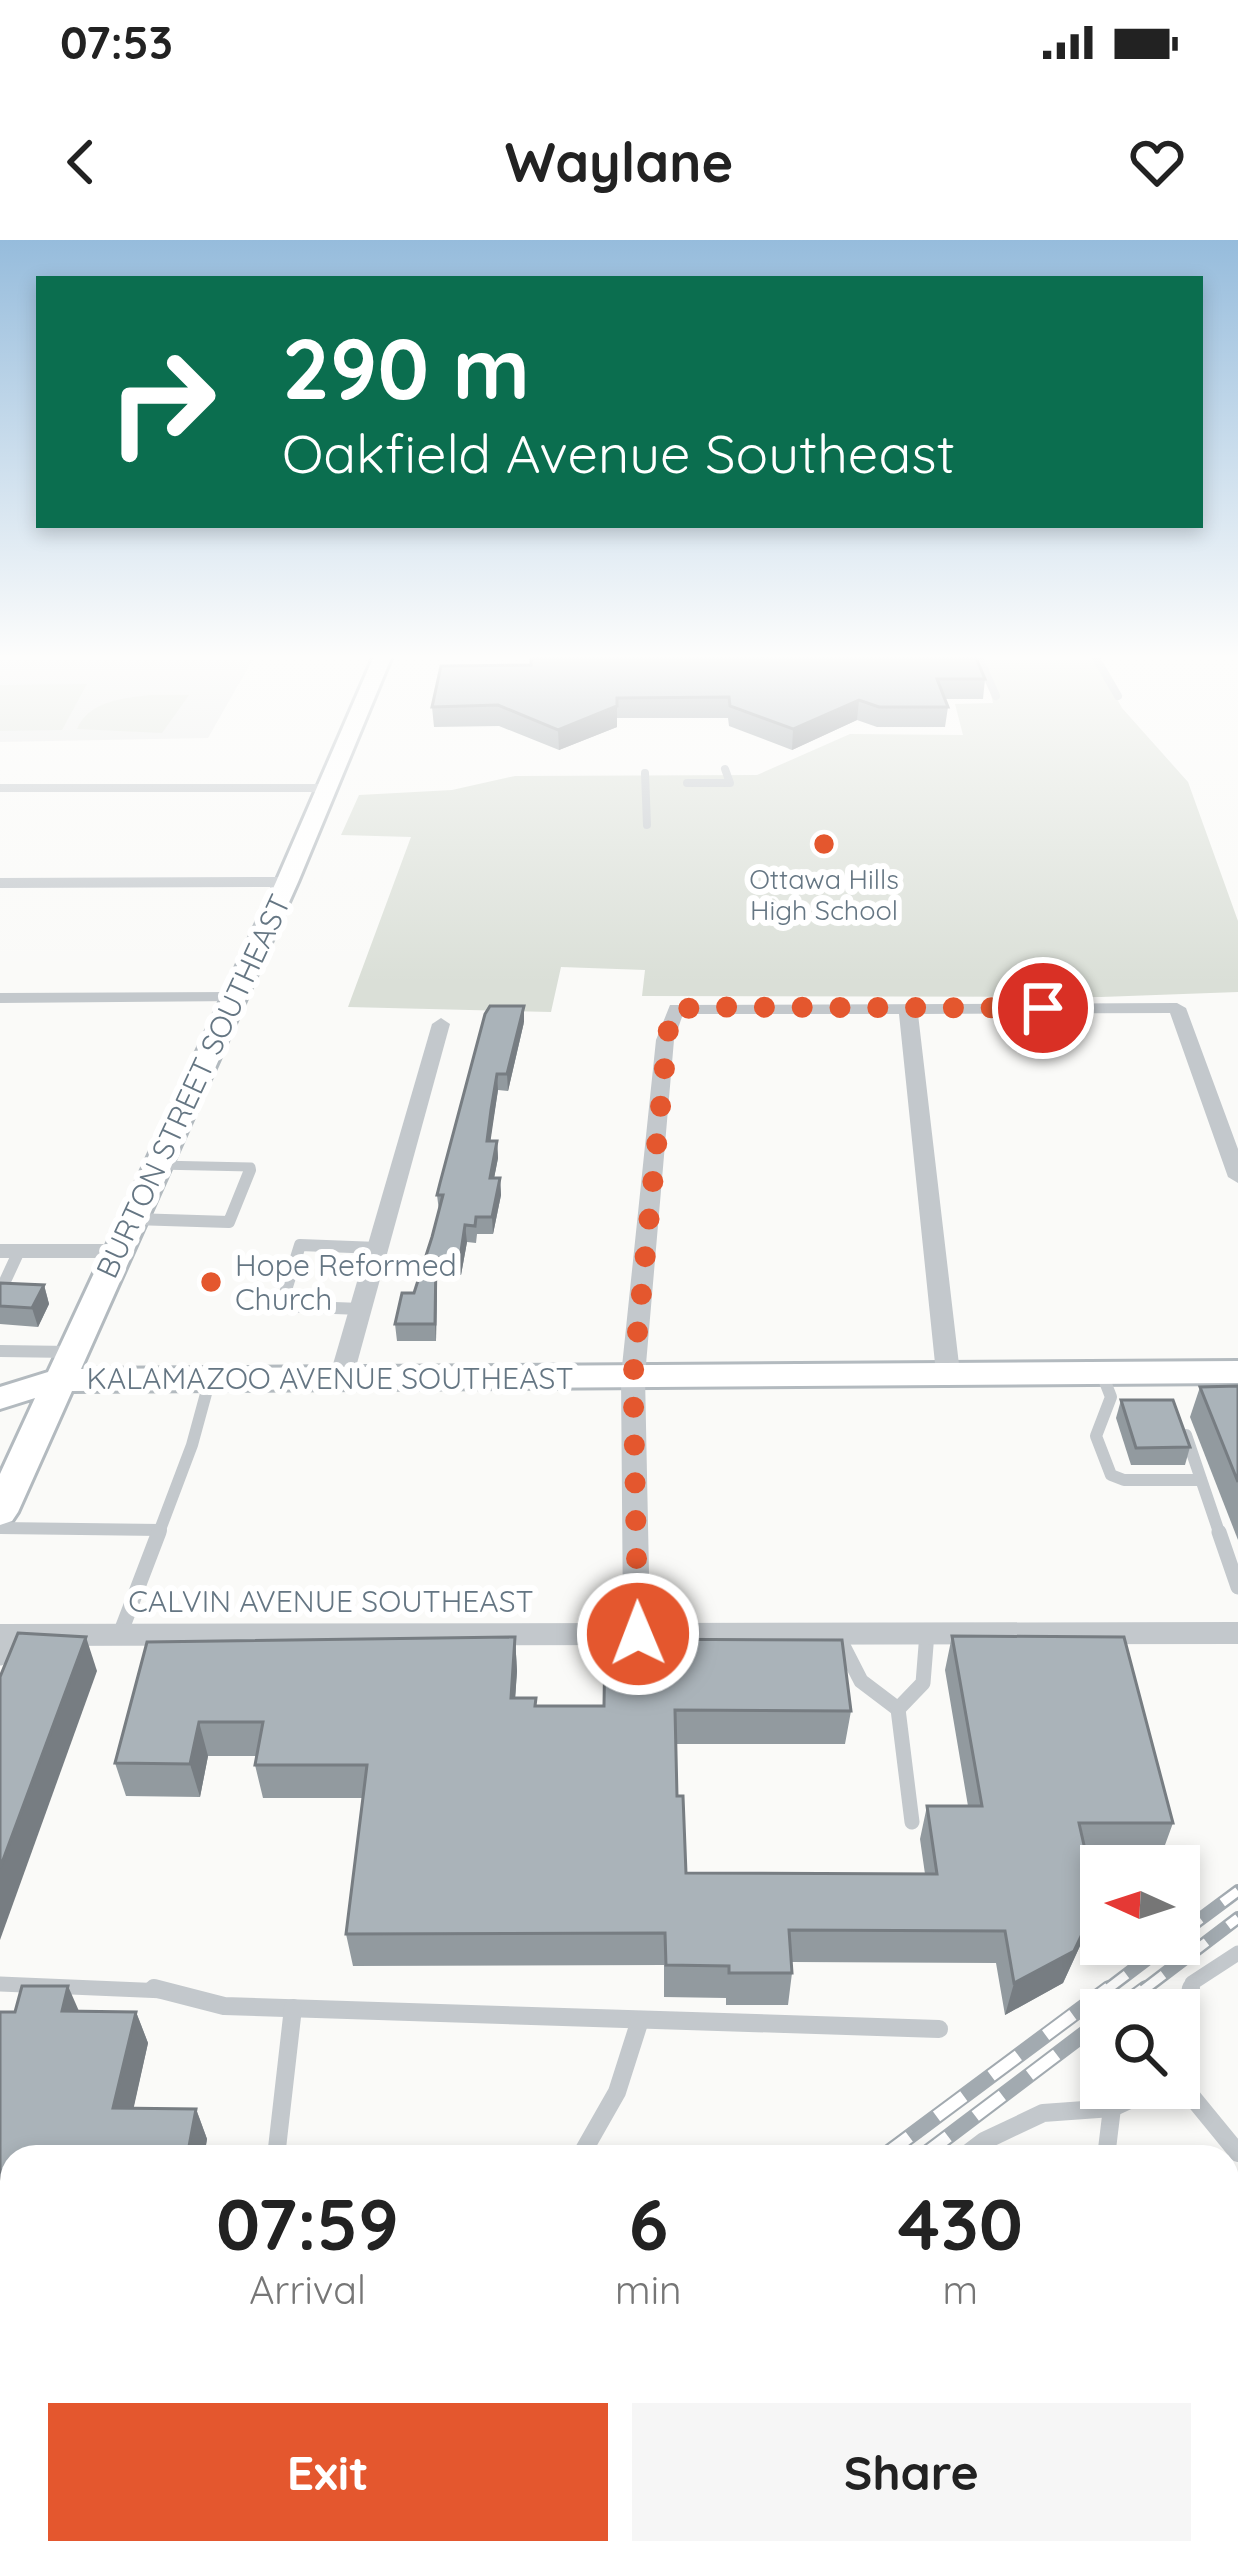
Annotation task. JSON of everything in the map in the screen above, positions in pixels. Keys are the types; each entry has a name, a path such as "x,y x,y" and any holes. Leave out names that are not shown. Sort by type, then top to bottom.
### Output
{"main road":[{"name":"BURTON STREET SOUTHEAST","path":"0,1512 337,766"},
{"name":"KALAMAZOO AVENUE SOUTHEAST","path":"0,1398 65,1366 210,1379 1101,1372 1166,1378 1238,1372"}],"street":[{"path":"0,788 328,788"},
{"path":"0,883 287,882"},
{"path":"0,998 233,997"},
{"path":"638,1634 633,1376 670,1014 676,1009 1177,1008 1238,1177"},
{"path":"908,1009 949,1373"},
{"path":"341,1378 441,1024"},
{"path":"10,1251 117,1251"},
{"name":"CALVIN AVENUE SOUTHEAST","path":"3,1642 120,1634 1238,1634"}],"lane":[{"path":"686,784 730,783 725,769"},
{"path":"645,772 647,825"},
{"path":"132,1219 229,1222 251,1167 157,1165"},
{"path":"361,1309 280,1306 300,1245 378,1248"},
{"path":"0,1292 10,1251"},
{"path":"0,1352 65,1366"},
{"path":"1101,1372 1111,1396 1094,1424 1101,1462 1111,1475 1124,1480 1201,1480"},
{"path":"120,1634 195,1439 210,1379"},
{"path":"1179,1417 1238,1587"},
{"path":"0,1528 161,1530"},
{"path":"838,1634 847,1666 859,1684 898,1709"},
{"path":"912,1822 898,1709 922,1683 927,1634"},
{"path":"1191,1989 1192,1982 1238,1953"},
{"path":"0,1984 151,1987 224,2006 939,2029"},
{"path":"276,2145 293,2008"},
{"path":"589,2145 604,2126 628,2070 640,2020"},
{"path":"1200,2106 1232,2145"},
{"path":"978,2145 1042,2113 1098,2109"},
{"path":"1107,2145 1112,2109"}],"shaded area":[{"name":"Ottawa Hills High School","path":"776,766 1174,766 1188,782 1238,921 1238,992 1101,997 642,996 645,970 561,967 551,1012 348,1007 411,837 341,835 359,795 452,790 515,776 757,775"}],"building":[{"path":"490,1006 524,1006 507,1074 497,1074 491,1110 487,1141 497,1141 490,1178 500,1178 492,1217 476,1217 475,1226 465,1225 460,1258 436,1258 435,1324 395,1324 402,1293 414,1293 432,1237 443,1195 437,1195 440,1183"},
{"path":"0,1283 44,1285 32,1308 0,1306"},
{"path":"1238,1386 1238,1482 1200,1387"},
{"path":"1121,1400 1173,1400 1190,1447 1136,1448"},
{"path":"18,1633 86,1637 0,1868 0,1677"},
{"path":"952,1636 1124,1637 1173,1823 1079,1823 1084,1845 1080,1845 1080,1938 1074,1951 1014,1983 1005,1931 789,1930 792,1973 729,1973 729,1966 666,1965 665,1933 346,1934 367,1765 255,1765 263,1722 199,1722 190,1764 115,1763 147,1642 515,1637 511,1698 536,1698 535,1706 604,1706 605,1639 842,1640 851,1711 675,1710 677,1796 683,1796 686,1873 937,1874 927,1806 982,1806"},
{"path":"22,1986 68,1986 62,2011 136,2012 113,2108 196,2109 189,2145 0,2145 0,2012 15,2012"}],"railway":[{"path":"1200,1919 1238,1891"},
{"path":"1145,1989 1238,1918"},
{"path":"1108,1989 1139,1965"},
{"path":"898,2145 1080,2010"},
{"path":"937,2145 1080,2037"}],"place":[{"name":"Ottawa Hills High School","path":"824,844"},
{"name":"Hope Reformed Church","path":"211,1282"}],"route":[{"path":"638,1634 633,1376 670,1014 676,1009 712,1007 1043,1008"}]}
